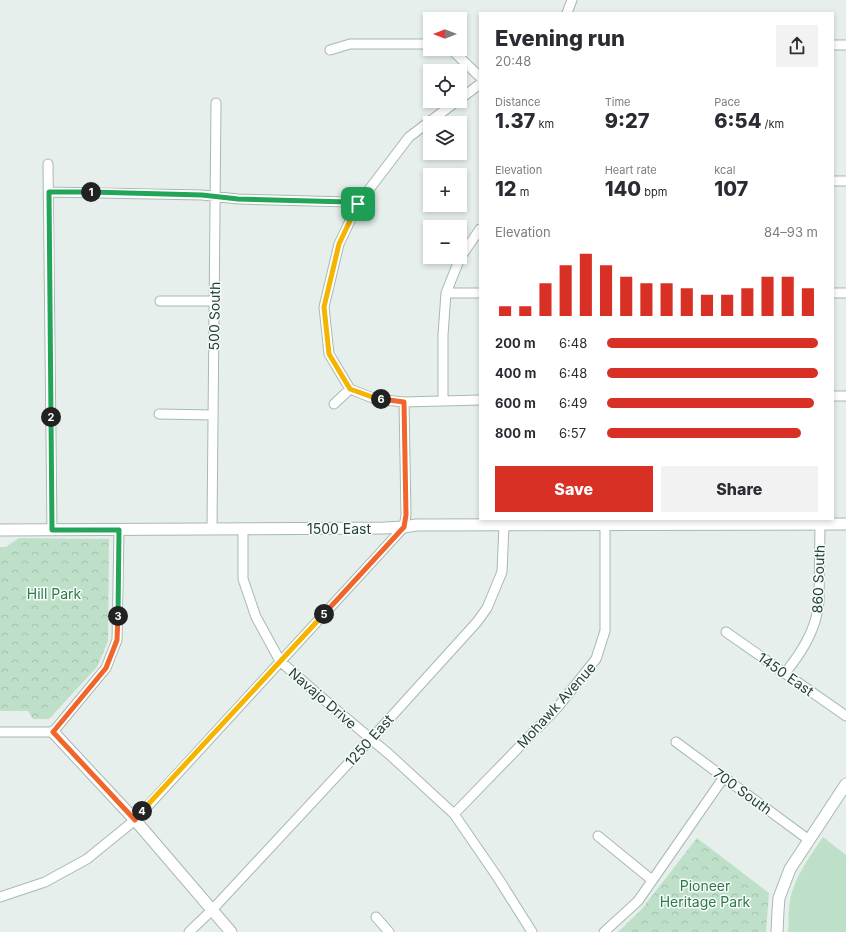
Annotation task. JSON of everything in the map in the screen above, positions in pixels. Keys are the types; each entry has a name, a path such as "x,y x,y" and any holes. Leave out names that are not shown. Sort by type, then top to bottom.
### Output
{"street":[{"path":"567,12 572,0"},
{"path":"330,50 350,44 423,44"},
{"path":"834,45 846,45"},
{"path":"458,56 479,76"},
{"path":"467,94 479,85"},
{"name":"500 South","path":"212,528 216,103"},
{"path":"447,108 408,137 358,204 339,244 324,307 329,354 350,389 375,398 404,402 479,400"},
{"path":"48,164 52,530"},
{"path":"834,181 846,181"},
{"path":"49,192 215,196 238,199 349,202 358,204"},
{"path":"443,400 443,335 446,293 460,258 479,230"},
{"path":"446,293 479,293"},
{"path":"834,293 846,293"},
{"path":"160,301 214,301"},
{"path":"334,404 350,389"},
{"path":"834,396 846,396"},
{"path":"0,897 45,882 87,859 135,820 404,527 406,515 404,402"},
{"path":"159,414 213,415"},
{"name":"1500 East","path":"0,530 243,529 404,527 416,525 605,525 700,522 846,524"},
{"name":"860 South","path":"785,673 809,637 818,615 820,602 820,524"},
{"name":"1250 East","path":"189,932 212,910 371,739 477,622 487,608 502,572 504,525"},
{"name":"Mohawk Avenue","path":"454,814 557,708 596,659 605,631 605,525"},
{"name":"Navajo Drive","path":"243,529 243,579 256,617 280,661 390,755 454,814 498,878 532,932"},
{"path":"53,732 106,668 117,640 119,530"},
{"name":"1450 East","path":"726,632 846,716"},
{"path":"0,732 53,732 135,820 231,932"},
{"name":"700 South","path":"676,742 810,840"},
{"path":"604,932 638,901 724,776"},
{"path":"777,932 781,890 793,862 810,840 846,784"},
{"path":"598,836 652,880"},
{"path":"376,917 390,932"}],"green space":[{"name":"Hill Park","path":"19,538 109,539 108,641 97,667 49,719 33,719 28,711 0,711 0,547 6,547"},
{"path":"823,837 846,855 846,932 788,932 789,907 793,888 812,853"},
{"name":"Pioneer Heritage Park","path":"697,838 769,893 766,932 618,932 641,910"}],"route":[{"path":"49,192 202,195 238,199 349,202 358,204 339,244 324,307 329,354 350,389 375,398 404,402 406,515 404,527 135,820 53,732 106,668 117,640 119,530 52,530 49,192"}]}
